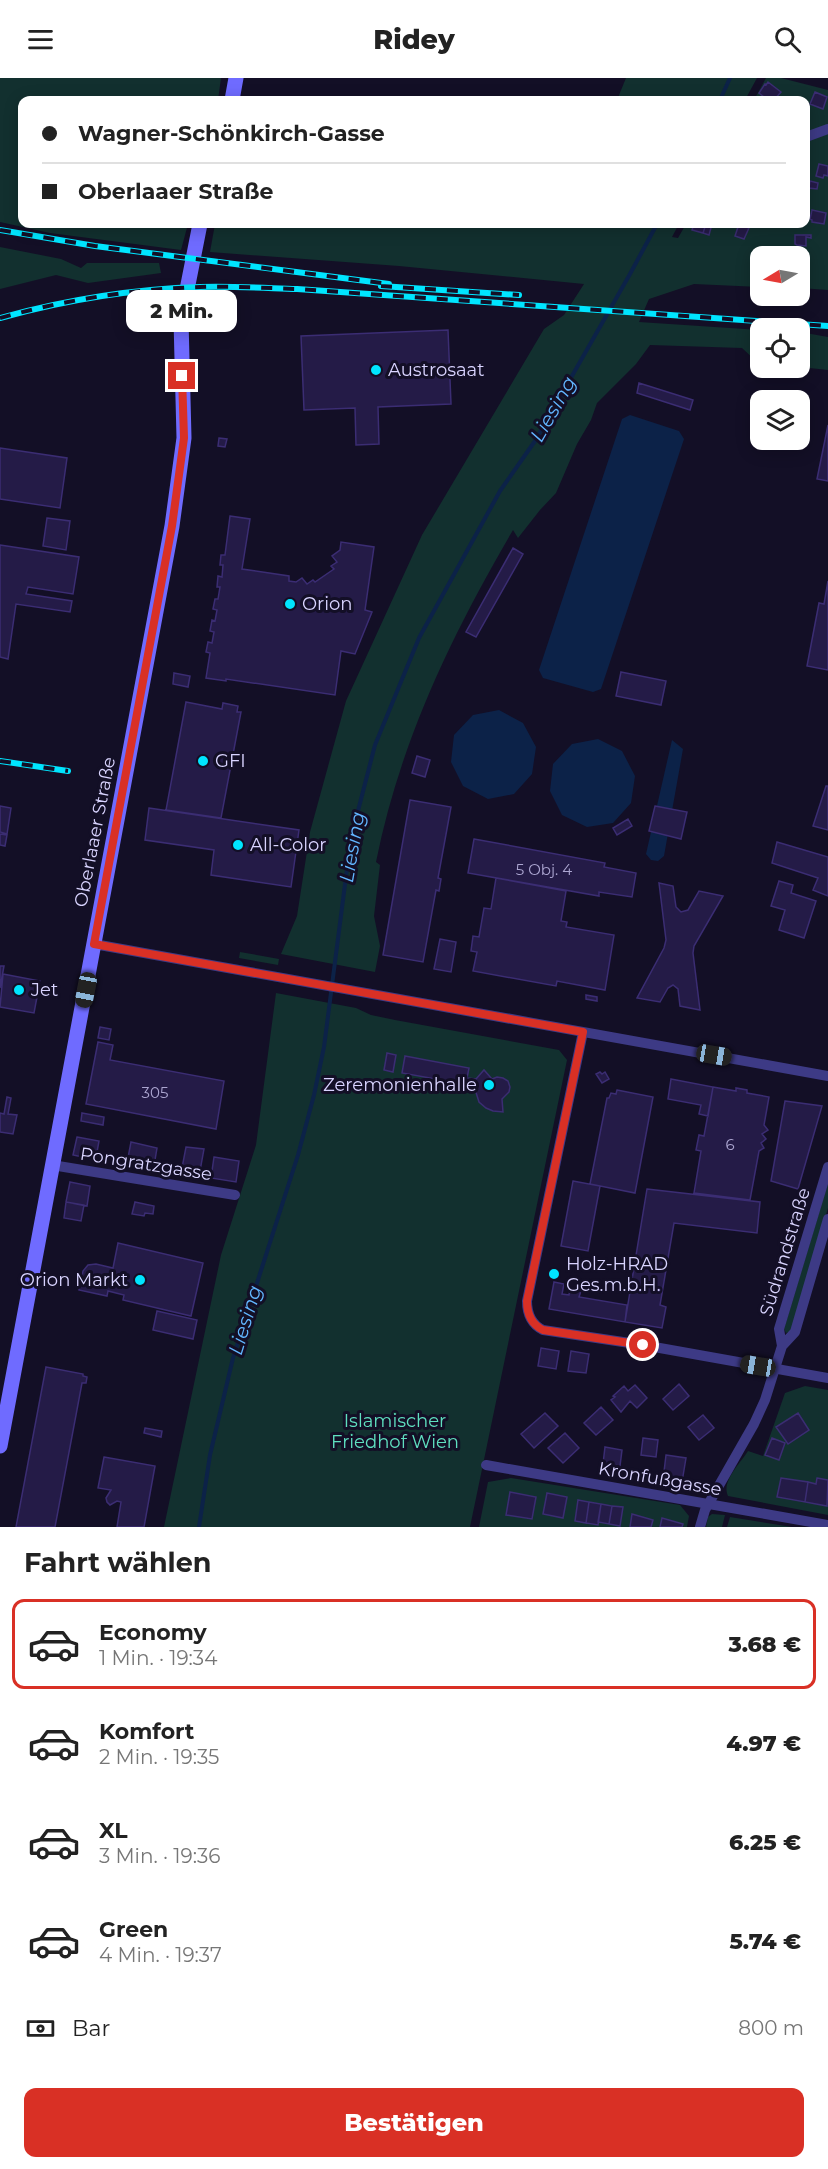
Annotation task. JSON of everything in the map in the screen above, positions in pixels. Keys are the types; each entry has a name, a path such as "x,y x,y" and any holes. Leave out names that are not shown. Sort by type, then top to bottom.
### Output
{"main road":[{"path":"233,96 236,78"},
{"name":"Oberlaaer Straße","path":"1,1438 172,526 184,438 181,320 199,228"}],"street":[{"path":"810,136 828,129"},
{"path":"94,944 828,1076"},
{"path":"583,1032 527,1301 532,1322 543,1330 643,1345 828,1378"},
{"name":"Pongratzgasse","path":"52,1165 235,1195"},
{"name":"Südrandstraße","path":"782,1346 779,1329 828,1167"},
{"name":"Südrandstraße","path":"700,1527 708,1503 754,1424 782,1346 795,1332 828,1219"},
{"name":"Kronfußgasse","path":"486,1465 828,1525"}],"green space":[{"path":"0,78 221,78 219,96 18,96 18,226 0,222"},
{"path":"626,78 757,78 747,96 619,96"},
{"path":"766,78 781,78 828,90 828,290 810,289 810,246 750,246 750,287 694,284 649,299 639,322 750,329 750,355 742,348 650,345 636,364 597,403 556,493 518,538 513,530 490,570 449,650 414,732 386,818 376,862 380,865 374,916 380,946 375,972 281,954 297,916 310,832 346,701 422,535 544,329 564,315 584,284 399,266 210,252 214,228 677,228 672,237 678,238 684,228 810,228 810,96 756,96"},
{"path":"27,228 187,228 181,250"},
{"path":"0,247 61,259 81,268 87,263 159,263 161,273 88,283 56,275 0,289"},
{"path":"810,334 828,337 828,370 810,368"},
{"path":"240,952 279,959 278,965 239,958"},
{"name":"Islamischer Friedhof Wien","path":"276,993 356,1008 371,1015 395,1020 559,1050 567,1060 470,1527 164,1527 221,1255 256,1145"},
{"path":"828,1183 828,1208 791,1331 786,1333 784,1329"},
{"path":"805,1386 828,1390 828,1515 728,1496 729,1479 748,1451 763,1456 785,1393"},
{"path":"511,1478 680,1505 689,1516 687,1527 479,1527 488,1482"},
{"path":"712,1514 725,1515 722,1527 706,1527 708,1517"},
{"path":"730,1517 792,1527 727,1527"}],"water":[{"path":"630,415 679,431 684,439 601,689 593,692 543,678 539,670 622,419"},
{"path":"499,710 523,723 536,747 532,774 514,794 488,799 463,786 451,762 454,735 473,715"},
{"path":"598,739 622,751 635,776 631,803 613,823 587,827 562,815 550,791 553,764 572,744"},
{"path":"672,740 683,749 664,856 658,861 651,860 646,854"}],"building":[{"path":"768,82 781,92 778,96 763,96 759,93"},
{"path":"815,92 827,97 823,109 810,104"},
{"path":"819,164 828,166 828,176 824,175 823,178 816,176"},
{"path":"810,181 818,183 817,189 810,188"},
{"path":"812,210 826,213 824,224 812,222 810,219"},
{"path":"693,228 705,228 703,233 692,230"},
{"path":"705,228 711,228 709,235 703,233"},
{"path":"738,228 749,228 744,239 735,236"},
{"path":"795,235 811,235 811,238 806,237 806,246 795,244"},
{"name":"Austrosaat","path":"448,330 451,404 378,407 379,444 356,445 355,408 304,410 301,336"},
{"path":"639,383 693,400 690,410 637,393"},
{"path":"828,425 828,481 817,479"},
{"path":"219,438 227,439 225,447 218,446"},
{"path":"0,448 67,458 60,508 0,499"},
{"name":"Orion","path":"230,516 250,519 242,569 289,576 289,581 296,582 302,578 307,584 313,580 315,582 334,569 331,566 337,562 332,556 340,550 341,542 374,547 365,610 372,612 355,654 341,651 335,695 206,678 210,653 206,652 208,642 212,643 214,632 210,631 217,610 213,609 215,599 218,599 220,587 217,587 218,576 222,577 223,565 220,565 221,555 225,555"},
{"path":"47,518 70,521 66,550 43,546"},
{"path":"0,545 79,557 73,594 28,587 26,594 72,601 70,612 16,604 8,659 0,657"},
{"path":"513,548 523,554 476,637 466,632"},
{"path":"828,581 828,670 807,666 819,603 824,604"},
{"path":"621,672 666,681 661,705 616,696"},
{"path":"174,673 190,676 188,687 173,684"},
{"name":"GFI","path":"186,702 222,709 223,703 238,706 237,712 241,712 221,818 166,810"},
{"path":"417,756 430,760 425,777 412,773"},
{"path":"826,786 828,786 828,830 813,826"},
{"path":"410,800 451,807 438,878 441,879 439,891 436,890 423,962 383,955"},
{"path":"0,806 11,808 7,834 0,832"},
{"path":"655,806 687,812 681,839 649,831"},
{"name":"All-Color","path":"149,808 299,830 291,887 211,875 214,850 145,840"},
{"path":"628,819 632,826 617,835 613,828"},
{"path":"0,834 7,835 5,846 0,845"},
{"path":"474,839 605,863 604,867 636,873 632,897 599,892 599,896 468,873"},
{"path":"777,842 828,857 828,896 813,890 818,878 772,863"},
{"path":"496,878 566,891 561,921 567,922 566,927 614,935 605,990 557,981 556,986 473,971 477,952 471,951 473,936 479,937 484,908 491,909"},
{"path":"779,881 793,885 791,893 816,901 804,938 779,930 785,910 771,906"},
{"path":"659,883 673,886 676,907 681,912 688,910 699,891 723,896 694,946 700,1010 680,1006 678,989 673,985 668,988 660,1002 637,998 666,940"},
{"path":"440,939 456,942 451,972 434,969"},
{"path":"0,966 4,966 0,988"},
{"path":"3,974 40,981 34,1013 0,1007"},
{"path":"586,995 597,997 597,1001 586,999"},
{"path":"100,1027 111,1029 109,1040 98,1038"},
{"path":"98,1042 113,1045 110,1060 224,1081 216,1129 86,1104"},
{"path":"387,1053 396,1055 393,1072 384,1070"},
{"name":"Zeremonienhalle","path":"405,1056 469,1068 467,1078 476,1079 484,1070 492,1079 503,1078 508,1081 510,1087 509,1092 502,1099 503,1112 493,1111 479,1102 474,1086 402,1073"},
{"path":"600,1072 602,1074 605,1072 609,1079 602,1083 596,1074"},
{"path":"671,1079 713,1087 708,1116 699,1114 701,1105 668,1099"},
{"path":"713,1087 736,1091 736,1088 747,1090 747,1093 769,1097 764,1125 768,1130 762,1134 766,1139 761,1143 764,1148 759,1151 750,1200 694,1193 701,1151 696,1150 699,1135 704,1136"},
{"path":"617,1090 653,1097 635,1193 590,1184 607,1098 611,1093 616,1094"},
{"path":"7,1097 11,1098 8,1114 17,1115 13,1134 0,1132 0,1113 4,1114"},
{"path":"785,1101 822,1106 798,1189 771,1181"},
{"path":"82,1113 104,1117 103,1125 81,1121"},
{"path":"77,1137 99,1141 97,1152 93,1151 92,1159 73,1155"},
{"path":"131,1142 157,1148 155,1160 149,1159 147,1168 127,1163"},
{"path":"186,1147 204,1149 200,1171 182,1168"},
{"path":"214,1157 239,1161 236,1182 211,1178"},
{"path":"573,1181 600,1186 588,1251 561,1246"},
{"path":"70,1182 90,1186 87,1206 66,1202"},
{"path":"647,1189 760,1202 757,1233 674,1223 660,1305 666,1307 662,1328 625,1322"},
{"path":"66,1202 84,1205 81,1221 64,1218"},
{"path":"135,1202 154,1206 153,1214 145,1213 144,1216 132,1214"},
{"name":"Orion Markt","path":"118,1243 203,1263 191,1316 123,1300 124,1295 108,1291 107,1296 79,1290 83,1271 88,1265 96,1264 113,1268"},
{"path":"554,1282 564,1284 562,1294 569,1295 570,1289 581,1291 579,1297 627,1305 625,1322 549,1309"},
{"path":"157,1311 197,1320 193,1339 153,1330"},
{"path":"541,1348 559,1351 556,1369 538,1366"},
{"path":"571,1351 589,1354 586,1373 568,1371"},
{"path":"46,1367 83,1374 87,1377 86,1383 82,1383 55,1527 16,1527"},
{"path":"679,1384 689,1396 673,1410 663,1399"},
{"path":"635,1385 647,1398 637,1408 630,1401 621,1412 611,1400 615,1397 613,1396 624,1386 628,1391"},
{"path":"601,1407 613,1420 596,1435 584,1423"},
{"path":"545,1413 558,1426 534,1448 521,1434"},
{"path":"798,1413 809,1430 788,1444 776,1427"},
{"path":"703,1415 714,1428 699,1440 688,1427"},
{"path":"145,1428 162,1431 161,1437 144,1433"},
{"path":"565,1433 579,1448 563,1463 548,1448"},
{"path":"643,1438 658,1440 656,1457 641,1455"},
{"path":"772,1438 785,1443 779,1460 765,1455"},
{"path":"605,1447 622,1450 620,1466 603,1464"},
{"path":"666,1455 686,1458 682,1482 663,1480"},
{"path":"104,1457 155,1466 144,1527 117,1527 121,1502 117,1501 110,1505 106,1498 111,1490 98,1488"},
{"path":"781,1478 808,1482 805,1502 777,1497"},
{"path":"817,1478 828,1480 827,1506 805,1502 808,1482 816,1484"},
{"path":"510,1492 536,1497 532,1519 506,1515"},
{"path":"547,1493 567,1497 563,1518 543,1514"},
{"path":"578,1500 589,1502 586,1523 575,1521"},
{"path":"589,1502 601,1504 598,1525 586,1523"},
{"path":"601,1504 612,1506 609,1524 598,1522"},
{"path":"612,1506 623,1507 620,1526 609,1524"},
{"path":"632,1514 653,1520 651,1527 630,1527"},
{"path":"662,1518 683,1524 682,1527 660,1527"}],"waterway":[{"name":"Liesing","path":"722,96 730,78"},
{"name":"Liesing","path":"199,1527 210,1455 233,1358 298,1155 314,1095 324,1047 351,838 375,745 419,638 500,491 535,441 655,228"}],"railway":[{"path":"0,230 95,246 389,284"},
{"path":"381,286 519,295"},
{"path":"0,318 49,306 124,293 175,288 224,287 297,289 828,326"},
{"path":"0,761 68,771"}],"place":[{"name":"Austrosaat","path":"376,370"},
{"name":"Orion","path":"290,604"},
{"name":"GFI","path":"203,761"},
{"name":"All-Color","path":"238,845"},
{"name":"Jet","path":"19,990"},
{"name":"Zeremonienhalle","path":"489,1085"},
{"name":"Holz-HRAD Ges.m.b.H.","path":"554,1274"},
{"name":"Orion Markt","path":"140,1280"}],"route":[{"path":"182,376 184,438 172,526 94,944 583,1032 527,1309 532,1322 543,1330 643,1345"}]}
